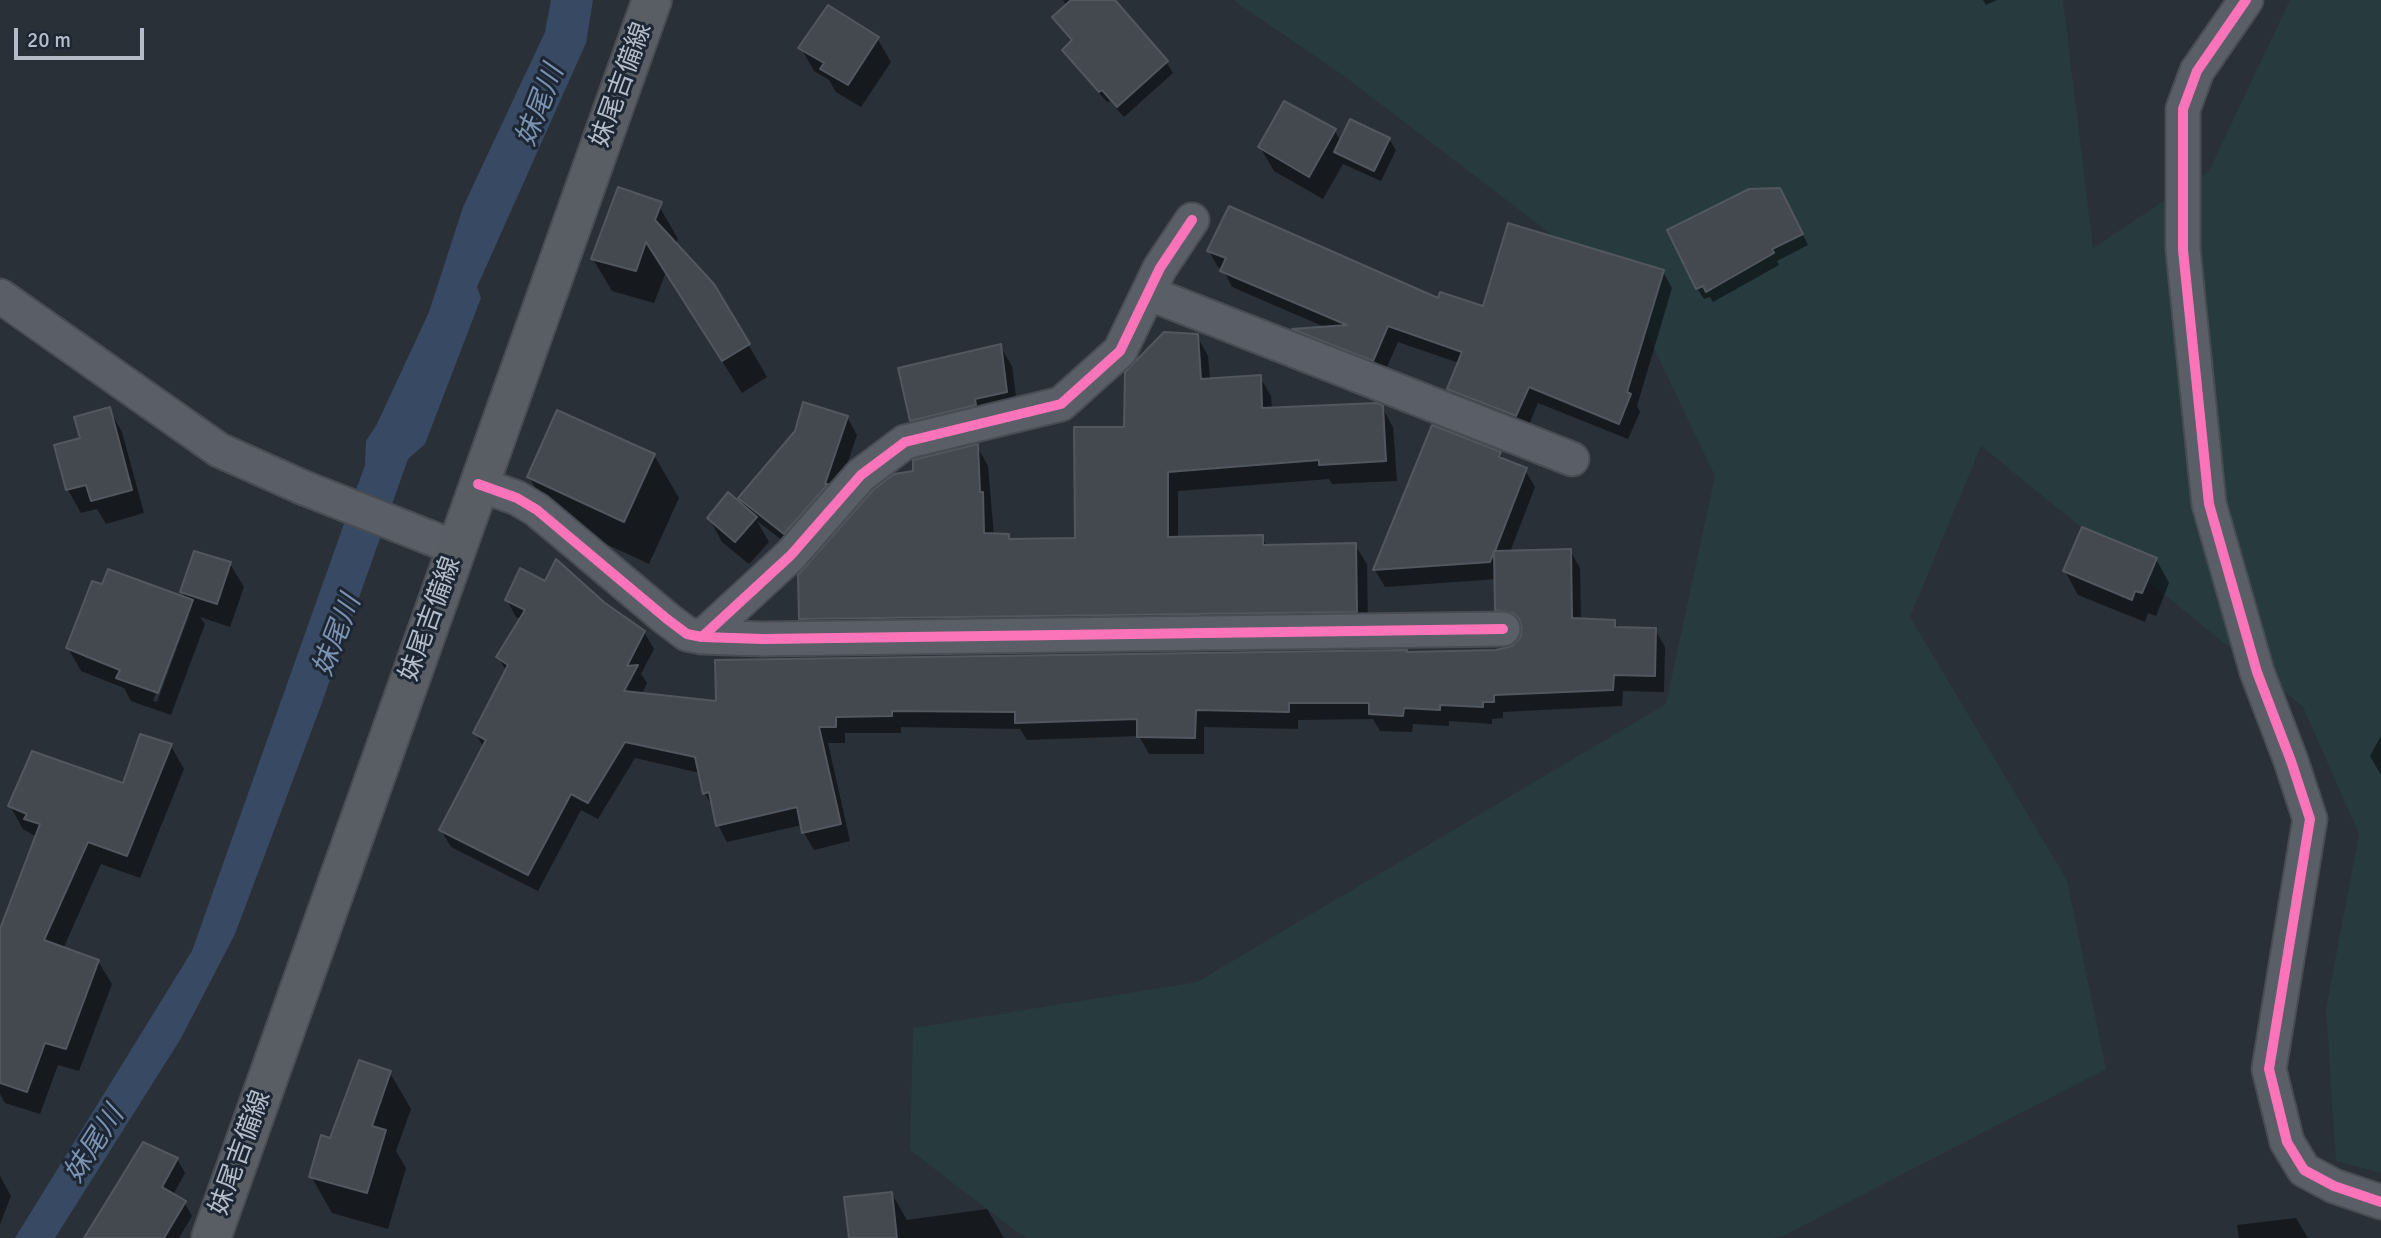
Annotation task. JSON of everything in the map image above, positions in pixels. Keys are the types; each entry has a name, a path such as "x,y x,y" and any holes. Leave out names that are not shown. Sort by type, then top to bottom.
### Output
{"main road":[{"name":"妹尾吉備線","path":"211,1238 652,0"}],"street":[{"path":"2246,0 2197,71 2183,109 2183,250 2209,504 2257,672 2310,819 2269,1069 2287,1142 2304,1170 2334,1186 2381,1202"},
{"path":"702,637 791,555 861,475 905,442 1061,404 1120,351 1160,268 1192,220"},
{"path":"1148,293 1572,459"},
{"path":"0,296 219,450 304,488 456,548"},
{"path":"478,484 517,498 537,510 667,619 687,634 702,637 763,639 1503,629"}],"green space":[{"path":"1233,0 2063,0 2093,248 2209,171 2290,0 2381,0 2381,1173 2336,1161 2326,1009 2359,834 2303,707 1981,446 1910,617 2067,880 2106,1069 1783,1236 1773,1238 1028,1238 910,1150 913,1028 1197,982 1666,704 1715,476 1627,292 1344,76"}],"water":[{"name":"妹尾川","path":"551,0 593,0 586,43 477,287 481,298 425,444 408,459 320,708 235,934 180,1040 55,1238 15,1238 192,951 365,465 366,441 377,424 429,312 463,207 545,32"}],"building":[{"path":"1071,0 1115,0 1168,61 1117,107 1102,90 1099,92 1062,50 1072,40 1052,17"},
{"path":"828,5 879,37 848,85 820,69 824,63 798,48"},
{"path":"1284,101 1336,129 1309,177 1258,147"},
{"path":"1350,119 1390,138 1374,171 1334,152"},
{"path":"618,187 662,202 655,220 714,284 750,344 722,361 646,242 636,271 591,259"},
{"path":"1780,188 1803,234 1772,249 1774,253 1706,292 1703,286 1696,289 1667,230 1749,189"},
{"path":"1229,206 1438,298 1440,292 1483,306 1508,223 1664,270 1627,392 1631,394 1619,424 1529,387 1516,416 1447,389 1462,352 1388,326 1373,361 1292,329 1347,325 1220,271 1226,258 1207,251"},
{"path":"1164,332 1198,334 1201,379 1261,375 1262,408 1377,403 1383,406 1386,461 1319,465 1319,460 1168,472 1168,537 1263,535 1263,545 1356,543 1357,612 799,619 798,575 874,489 894,474 913,471 913,460 978,444 984,533 1009,534 1009,539 1075,538 1074,427 1124,427 1125,372"},
{"path":"1001,344 1007,392 975,399 976,405 910,421 898,368"},
{"path":"803,402 848,416 825,484 828,484 784,534 738,498 795,431"},
{"path":"110,407 132,490 91,501 86,485 66,490 54,445 80,438 74,417"},
{"path":"557,410 655,454 624,522 527,477"},
{"path":"1432,425 1501,452 1499,457 1527,468 1495,551 1571,549 1572,618 1615,620 1615,627 1656,628 1655,676 1614,675 1613,690 1494,695 1494,702 1483,702 1483,707 1440,705 1440,710 1404,708 1403,716 1369,714 1369,703 1289,703 1289,712 1196,710 1195,738 1137,737 1137,719 1015,723 1015,712 892,711 892,716 836,717 836,727 819,727 841,824 802,833 797,807 716,826 709,792 703,794 695,757 625,742 588,803 571,794 528,875 439,830 486,740 473,733 508,665 496,657 525,610 505,600 520,568 545,581 556,559 605,603 645,631 627,666 638,665 624,691 716,701 715,660 1407,652 1496,650 1512,646 1520,638 1522,628 1513,613 1495,610 1494,551 1490,562 1373,570"},
{"path":"728,492 757,517 735,542 707,518"},
{"path":"2082,527 2157,558 2142,593 2135,591 2132,600 2063,571"},
{"path":"194,551 231,562 217,604 180,592"},
{"path":"108,569 193,600 158,693 116,678 120,670 66,648 92,581 102,584"},
{"path":"140,734 172,744 127,856 88,842 44,940 99,960 66,1049 45,1043 27,1092 0,1083 0,929 40,824 24,819 27,814 8,806 32,751 123,783"},
{"path":"359,1060 391,1071 372,1126 386,1130 367,1193 309,1177 321,1135 330,1138"},
{"path":"143,1142 178,1158 162,1187 186,1201 164,1238 84,1238"},
{"path":"892,1192 897,1238 849,1238 844,1197"}],"cycle path":[{"path":"2246,0 2197,71 2183,109 2183,250 2209,504 2257,672 2310,819 2269,1069 2287,1142 2304,1170 2334,1186 2381,1202"},
{"path":"702,637 791,555 861,475 905,442 1061,404 1120,351 1160,268 1192,220"},
{"path":"478,484 517,498 537,510 667,619 687,634 702,637 763,639 1503,629"}]}
